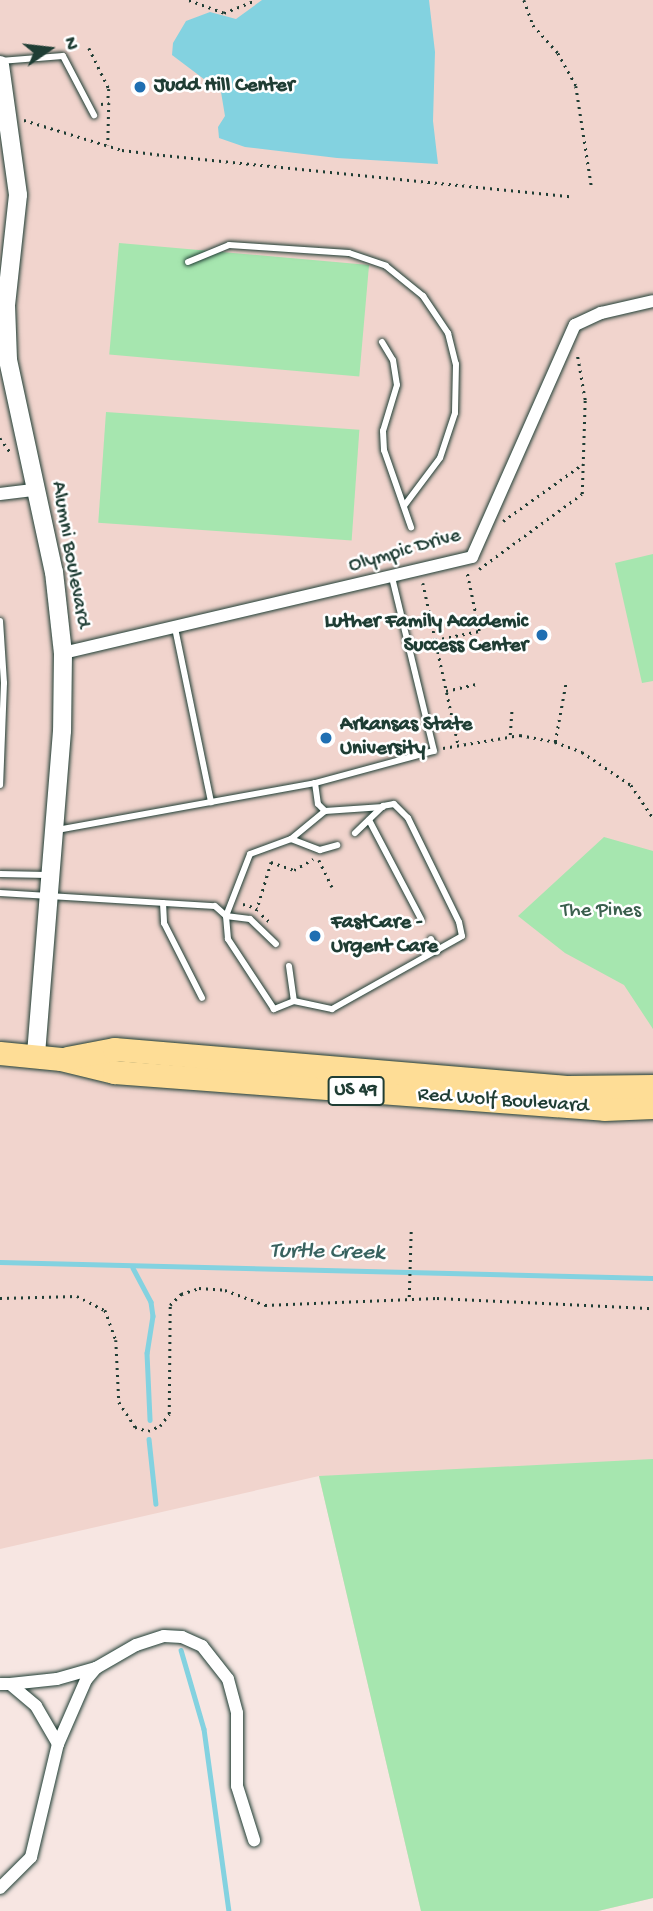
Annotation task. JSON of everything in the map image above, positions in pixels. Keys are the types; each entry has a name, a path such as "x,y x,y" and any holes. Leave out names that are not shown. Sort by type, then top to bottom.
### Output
{"highway":[{"name":"Red Wolf Boulevard","path":"61,1059 114,1049 568,1087 653,1086"},
{"name":"Red Wolf Boulevard","path":"0,1054 61,1059 114,1072 564,1107 653,1107"}],"street":[{"name":"Alumni Boulevard","path":"0,63 18,194 6,305 8,360 54,572 63,653 54,831 36,1057"},
{"name":"Olympic Drive","path":"63,653 392,578 472,557 575,325 601,313 653,302"},
{"path":"0,494 35,490"},
{"path":"5,1684 57,1679 96,1668 136,1645 164,1636 182,1637 202,1646 221,1668 233,1692 237,1786 254,1840"},
{"path":"0,1888 31,1857 58,1744 86,1680 96,1668"},
{"path":"5,1684 36,1706 58,1744"}],"lane":[{"path":"0,63 63,56 94,115"},
{"path":"188,262 229,244 349,253 386,266 423,296 448,333 456,364 455,413 440,458 404,506"},
{"path":"382,342 393,360 397,385 383,431 384,450 411,527"},
{"path":"54,831 314,783 426,756 433,750 392,578"},
{"path":"0,621 4,682 0,786"},
{"path":"174,628 211,802"},
{"path":"314,783 318,804 325,811"},
{"path":"394,804 408,818 459,922 462,936 332,1009 294,1001 274,1009 266,1003 228,939 226,916 235,902 250,854 290,839 325,811 383,807 394,804"},
{"path":"355,834 383,807"},
{"path":"369,820 421,919"},
{"path":"290,839 320,850 337,845"},
{"path":"0,874 50,875"},
{"path":"0,893 215,906 226,916 253,921 276,944"},
{"path":"163,903 164,923 202,998"},
{"path":"431,939 437,952"},
{"path":"289,966 294,1001"}],"path":[{"path":"189,0 224,13 256,0"},
{"path":"524,0 533,25 558,53 576,86 592,189"},
{"path":"89,48 109,89 108,145"},
{"path":"99,106 108,100"},
{"path":"24,120 108,145 163,155 570,196"},
{"path":"456,574 485,568 582,494 585,400 577,354"},
{"path":"503,521 583,464"},
{"path":"435,640 479,631 467,572"},
{"path":"433,579 422,582 458,744"},
{"path":"555,742 566,682"},
{"path":"446,691 476,684"},
{"path":"510,735 512,707"},
{"path":"433,750 510,735 555,742 582,752 631,785 653,818"},
{"path":"253,921 271,862 294,870 324,853"},
{"path":"317,858 332,887"},
{"path":"235,902 257,908"},
{"path":"409,1298 411,1230"},
{"path":"0,1298 77,1296 105,1310 116,1340 119,1402 135,1427 148,1431 160,1426 169,1414 170,1305 181,1294 199,1288 225,1290 265,1305 409,1298 571,1301 653,1308"}],"shaded area":[{"name":"Arkansas State University","path":"0,0 653,0 653,1898 598,1911 421,1911 319,1476 0,1549"}],"green space":[{"path":"119,243 369,265 359,376 109,355"},
{"path":"106,412 359,430 352,540 98,523"},
{"path":"653,554 653,681 642,683 615,563"},
{"name":"The Pines","path":"604,837 653,851 653,1029 624,985 565,953 518,916"},
{"path":"653,1459 653,1898 598,1911 421,1911 319,1476"}],"water":[{"path":"262,0 429,0 435,52 433,121 438,164 337,158 245,147 219,138 218,127 225,116 221,92 172,55 173,43 186,21 210,12 236,19"}],"waterway":[{"name":"Turtle Creek","path":"0,1262 653,1278"},
{"path":"133,1268 151,1302 153,1316 147,1353 150,1420"},
{"path":"149,1439 156,1504"},
{"path":"181,1650 204,1729 229,1911"}],"place":[{"name":"Judd Hill Center","path":"140,87"},
{"name":"Luther Family Academic Success Center","path":"542,635"},
{"name":"Arkansas State University","path":"326,738"},
{"name":"FastCare - Urgent Care","path":"315,936"}]}
